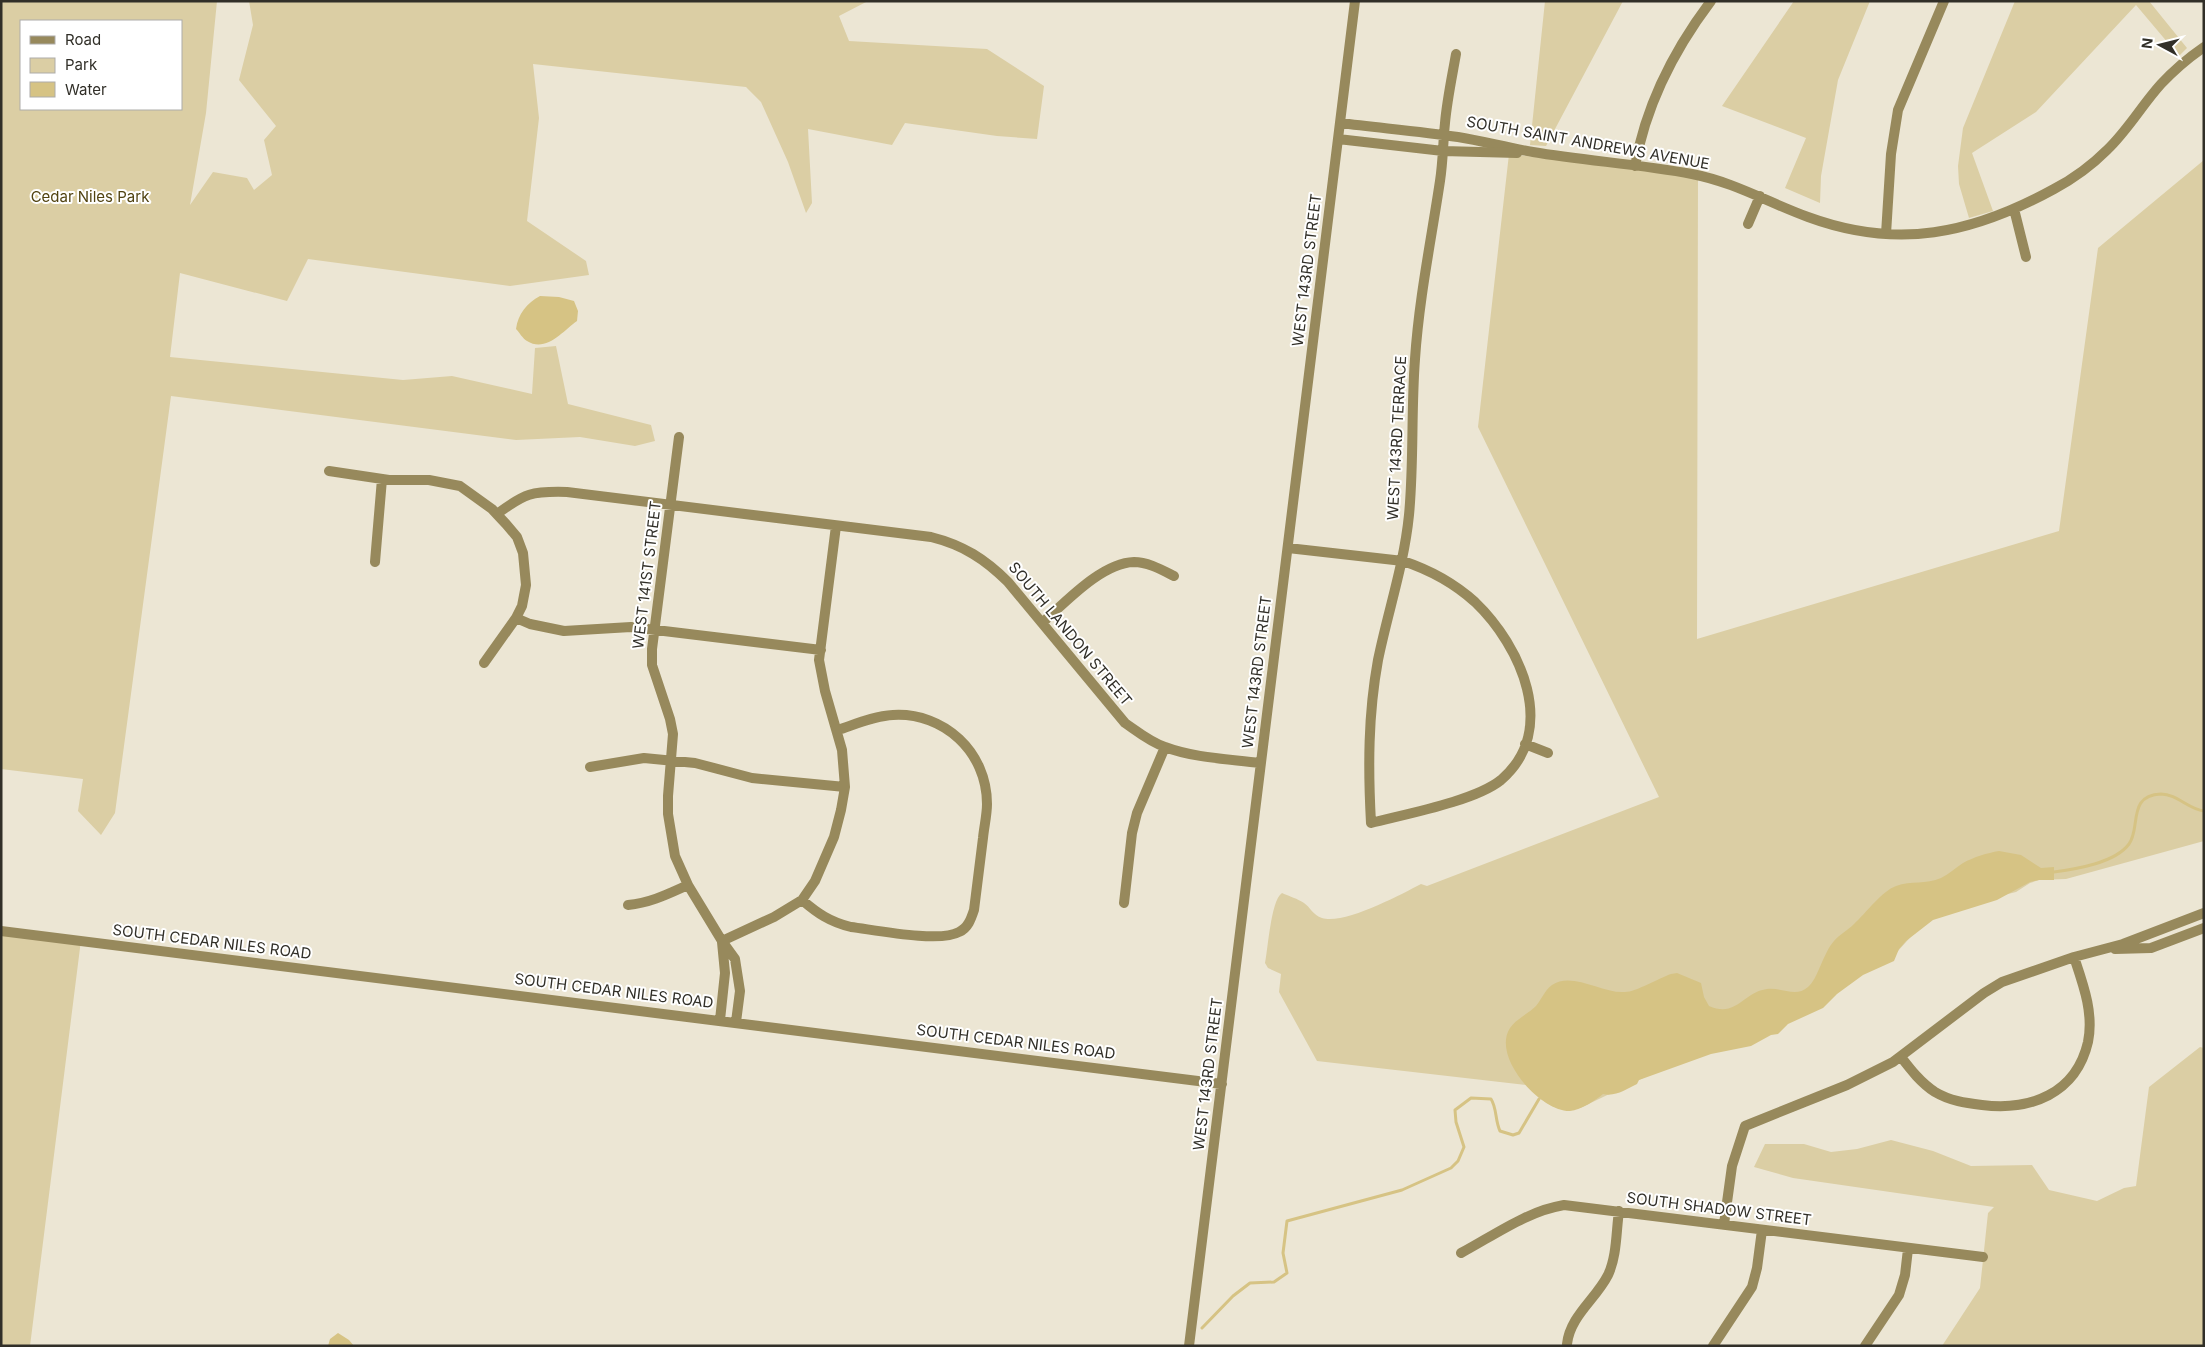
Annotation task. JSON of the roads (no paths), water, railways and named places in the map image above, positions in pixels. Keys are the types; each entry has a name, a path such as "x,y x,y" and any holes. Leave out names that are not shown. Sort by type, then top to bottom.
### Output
{"street":[{"name":"WEST 143RD STREET","path":"1189,1346 1355,1"},
{"path":"1635,166 1639,143 1650,106 1690,28 1711,1"},
{"path":"1886,234 1891,154 1897,116 1903,96 1944,1"},
{"name":"SOUTH SAINT ANDREWS AVENUE","path":"1340,123 1444,135 1530,152 1698,175 1760,196 1825,223 1886,234 1920,235 1946,232 1979,223 2014,209 2069,180 2096,161 2118,139 2162,82 2204,46"},
{"name":"WEST 143RD TERRACE","path":"1456,54 1449,92 1415,358 1410,501 1402,562 1382,643 1372,699 1368,754 1372,823 1480,792 1500,780 1510,771 1518,761 1525,744"},
{"path":"1338,139 1442,151 1510,154 1530,152"},
{"path":"1748,224 1760,196"},
{"path":"2014,209 2026,257"},
{"name":"WEST 141ST STREET","path":"679,437 654,629 652,665 673,734 668,796 670,829 675,856 688,885 735,960 740,978 736,1022"},
{"path":"329,471 382,479 429,480 460,486 497,514 517,537 523,553 526,585 522,606 516,618 484,663"},
{"path":"375,562 382,479"},
{"name":"SOUTH LANDON STREET","path":"497,514 518,498 541,491 670,504 932,537 952,542 972,552 991,565 1008,582 1125,723 1145,737 1165,747 1191,754 1260,763"},
{"path":"722,941 774,917 802,900 815,882 834,837 845,786 845,768 838,730 821,675 820,650 836,526"},
{"path":"1288,548 1402,562 1428,571 1452,584 1475,602 1500,634 1521,670 1530,697 1530,721 1525,744 1548,753"},
{"path":"1042,623 1094,578 1117,565 1135,562 1153,566 1174,576"},
{"path":"516,618 537,626 564,631 631,627 820,650"},
{"path":"802,900 821,916 837,924 940,938 960,932 970,922 974,910 987,804 982,773 968,747 955,734 937,722 908,715 879,717 838,730"},
{"path":"1124,903 1132,833 1137,813 1165,747"},
{"path":"590,767 644,758 672,760 695,763 752,778 845,786"},
{"path":"628,905 641,904 688,885"},
{"path":"1724,1224 1732,1166 1745,1126 1862,1078 1901,1057 1993,987 2009,979 2074,956 2109,949 2204,913"},
{"path":"2109,949 2151,948 2204,928"},
{"name":"SOUTH CEDAR NILES ROAD","path":"1,930 1222,1084"},
{"name":"WEST 141ST STREET","path":"720,1020 725,974 722,941"},
{"path":"1901,1057 1928,1086 1944,1096 1960,1102 2011,1108 2034,1103 2050,1095 2064,1083 2077,1067 2088,1042 2088,1003 2074,956"},
{"name":"SOUTH SHADOW STREET","path":"1461,1253 1533,1214 1553,1207 1576,1206 1983,1257"},
{"path":"1568,1344 1572,1326 1603,1284 1611,1267 1618,1211"},
{"path":"1713,1346 1752,1287 1757,1268 1762,1230"},
{"path":"1865,1346 1899,1296 1905,1275 1908,1249"}],"water":[{"path":"540,296 559,297 574,301 578,311 577,321 547,343 534,344 526,340 516,329 519,318 524,310"},
{"path":"1999,851 2021,855 2041,868 2054,867 2054,880 2030,882 1997,900 1933,920 1906,941 1899,949 1894,961 1863,975 1837,994 1823,1008 1788,1024 1778,1034 1771,1035 1751,1046 1711,1054 1639,1080 1637,1084 1621,1092 1608,1095 1603,1094 1583,1107 1570,1111 1558,1109 1533,1093 1522,1081 1507,1053 1506,1040 1510,1028 1536,1006 1549,987 1560,981 1569,980 1616,992 1625,992 1635,990 1677,973 1701,983 1704,997 1709,1006 1719,1009 1733,1007 1759,991 1767,989 1793,992 1803,990 1812,983 1834,941 1852,926 1880,897 1891,889 1902,884 1935,880 1967,861"},
{"path":"338,1333 349,1340 354,1346 328,1346 330,1339"}],"waterway":[{"path":"2054,872 2094,864 2123,851 2132,837 2139,806 2143,800 2150,796 2161,794 2172,796 2193,808 2204,811"},
{"path":"1202,1328 1233,1296 1250,1283 1274,1282 1287,1273 1283,1253 1287,1221 1402,1190 1451,1168 1458,1161 1464,1147 1456,1122 1455,1110 1471,1098 1491,1099 1500,1131 1513,1135 1519,1133 1539,1099"}],"park label":[{"name":"Cedar Niles Park","path":"90,197"}]}
